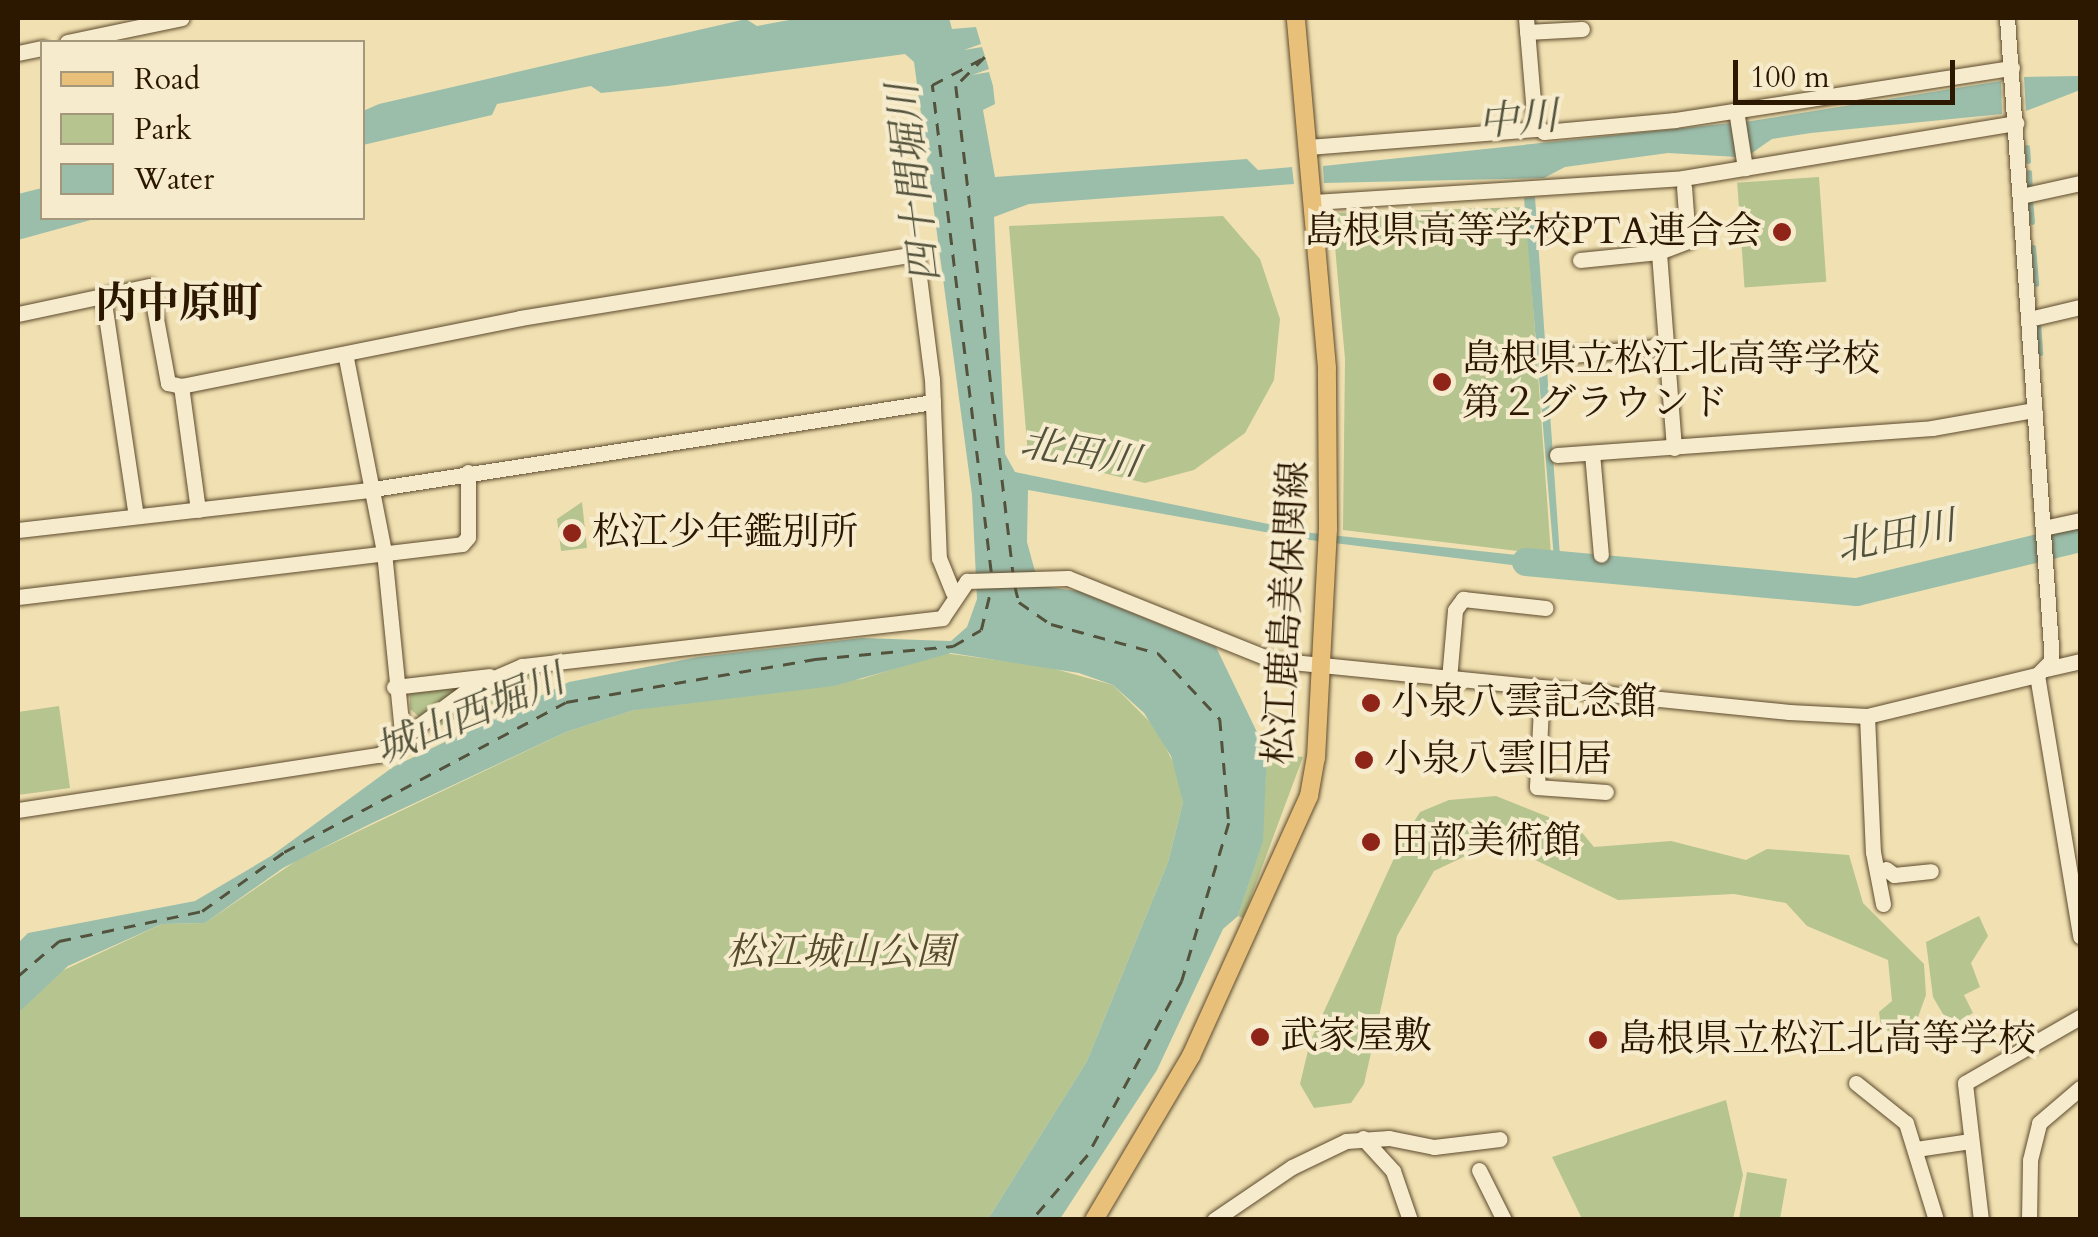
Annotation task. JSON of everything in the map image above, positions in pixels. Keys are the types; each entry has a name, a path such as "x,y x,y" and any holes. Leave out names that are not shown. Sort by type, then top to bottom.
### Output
{"main road":[{"name":"松江鹿島美保関線","path":"1094,1220 1191,1056 1310,796 1322,666 1328,528 1326,368 1296,18"}],"street":[{"path":"89,18 93,36"},
{"path":"78,40 182,18"},
{"path":"2007,18 2044,543 2041,672 2080,936"},
{"path":"1530,132 1527,25 1582,30"},
{"path":"1308,149 1736,113 2012,71"},
{"path":"1736,113 1745,165"},
{"path":"1314,200 1533,190 1745,165 2015,120"},
{"path":"2021,196 2080,183"},
{"path":"1580,260 1660,252 1688,242 1684,188"},
{"path":"1660,252 1674,448"},
{"path":"18,314 150,286 168,383 181,386 346,358 354,350 462,328 907,255 917,261 934,402 939,558 953,592 949,614 942,618 560,662 490,676 394,687"},
{"path":"103,296 136,516"},
{"path":"2029,320 2080,306"},
{"path":"1552,357 1667,346"},
{"path":"346,358 368,490 384,552 394,687 403,743"},
{"path":"181,386 198,510"},
{"path":"18,530 368,490 934,402"},
{"path":"1557,455 1932,428 2034,410"},
{"path":"1592,453 1601,555"},
{"path":"18,597 462,544 468,537 468,472"},
{"path":"2044,543 2080,520"},
{"path":"953,592 978,581 1068,578 1272,660 1866,716 2080,661"},
{"path":"1449,679 1455,610 1464,600 1546,608"},
{"path":"18,810 308,770 380,755 403,743 490,676"},
{"path":"1542,688 1537,787 1606,792"},
{"path":"1866,716 1873,852 1883,869 1883,904"},
{"path":"1883,869 1914,862"},
{"path":"1883,869 1894,875 1930,872"},
{"path":"1981,1220 1965,1083 2080,1017"},
{"path":"1856,1083 1902,1118 1916,1149 1936,1220"},
{"path":"2030,1220 2030,1160 2039,1122 2080,1088"},
{"path":"1214,1220 1292,1167 1364,1138 1422,1147 1500,1139"},
{"path":"1364,1138 1392,1171 1410,1220"},
{"path":"1916,1149 1970,1141"},
{"path":"1479,1170 1504,1220"}],"green space":[{"name":"島根県高等学校PTA連合会","path":"1819,177 1826,282 1745,287 1737,183"},
{"name":"島根県立松江北高等学校 第２グラウンド","path":"1526,207 1551,555 1343,530 1345,359 1332,213"},
{"path":"1223,216 1260,259 1280,319 1274,380 1245,433 1194,470 1145,483 1028,455 1009,226"},
{"name":"松江少年鑑別所","path":"582,502 587,548 561,551 557,519"},
{"name":"松江城山公園","path":"943,653 1044,666 1113,685 1157,729 1179,775 1183,802 1168,862 1087,1061 988,1219 18,1219 18,1013 51,976 162,924 205,923 296,861 566,732 652,704 862,679"},
{"path":"545,669 515,695 432,729 479,689"},
{"path":"469,680 423,720 410,709 410,690"},
{"path":"59,706 70,788 18,795 18,712"},
{"path":"1267,753 1303,757 1243,918 1238,916 1262,842"},
{"path":"1496,796 1579,829 1594,847 1671,841 1746,860 1767,849 1849,855 1863,903 1924,964 1926,995 1913,1031 1901,1036 1881,1028 1879,1012 1892,1001 1888,960 1807,926 1786,903 1734,894 1618,900 1519,852 1476,851 1434,871 1397,936 1364,1084 1351,1103 1314,1108 1300,1084 1310,1042 1401,843 1420,812 1449,800"},
{"path":"1979,916 1988,936 1971,963 1980,987 1964,995 1973,1013 1950,1026 1933,997 1926,942"},
{"name":"島根県立松江北高等学校","path":"1726,1100 1743,1175 1733,1219 1582,1219 1552,1157"},
{"name":"島根県立松江北高等学校","path":"1747,1172 1787,1179 1780,1219 1739,1219"}],"water":[{"path":"800,18 949,18 952,29 976,27 981,44 964,50 982,47 989,69 972,75 989,72 993,86 995,104 983,110 995,177 1247,159 1258,170 1292,167 1294,184 1029,204 994,217 1005,454 1015,472 1312,533 1554,559 1524,198 1535,197 1561,571 1310,540 1028,490 1027,542 1039,586 1078,591 1216,647 1267,753 1263,841 1238,916 1223,929 1157,1070 1060,1219 988,1219 1087,1061 1168,862 1183,802 1171,756 1144,713 1113,685 1079,673 951,653 834,686 634,710 566,732 370,824 283,868 205,923 162,924 68,966 18,1013 18,943 28,933 195,901 271,856 393,767 569,682 698,657 862,638 951,641 967,627 977,599 972,495 914,62 905,54 601,93 591,86 497,104 492,115 365,145 365,110 379,104 746,19 757,26"},
{"path":"2080,76 2080,90 2026,111 2024,77"},
{"path":"2001,81 2002,114 1772,139 1749,155 1745,122"},
{"path":"1732,123 1737,157 1668,153 1565,167 1544,178 1324,183 1323,166"},
{"path":"40,188 40,220 91,220 18,240 18,194"}],"waterway":[{"path":"2027,147 2028,161"},
{"path":"2029,172 2030,189"},
{"path":"2030,199 2032,222"},
{"path":"2033,247 2036,284"},
{"path":"2038,322 2040,353"},
{"name":"北田川","path":"1526,562 1857,592 2080,538"}],"ferry route":[{"path":"991,572 932,85 985,57 956,86 1013,573"},
{"path":"18,976 59,941 202,911 284,852 566,702 815,659 953,646 981,630 992,585"},
{"path":"1015,586 1019,602 1051,624 1158,653 1220,719 1229,823 1182,981 1088,1155 1032,1220"}],"place":[{"name":"島根県高等学校PTA連合会","path":"1782,232"},
{"name":"島根県立松江北高等学校 第２グラウンド","path":"1442,382"},
{"name":"松江少年鑑別所","path":"572,533"},
{"name":"小泉八雲記念館","path":"1371,703"},
{"name":"小泉八雲旧居","path":"1364,760"},
{"name":"田部美術館","path":"1371,842"},
{"name":"武家屋敷","path":"1260,1037"},
{"name":"島根県立松江北高等学校","path":"1598,1040"}],"district":[{"name":"内中原町","path":"179,304"}],"water label":[{"name":"中川","path":"1518,120"},
{"name":"四十間堀川","path":"915,183"},
{"name":"城山西堀川","path":"470,715"}]}
